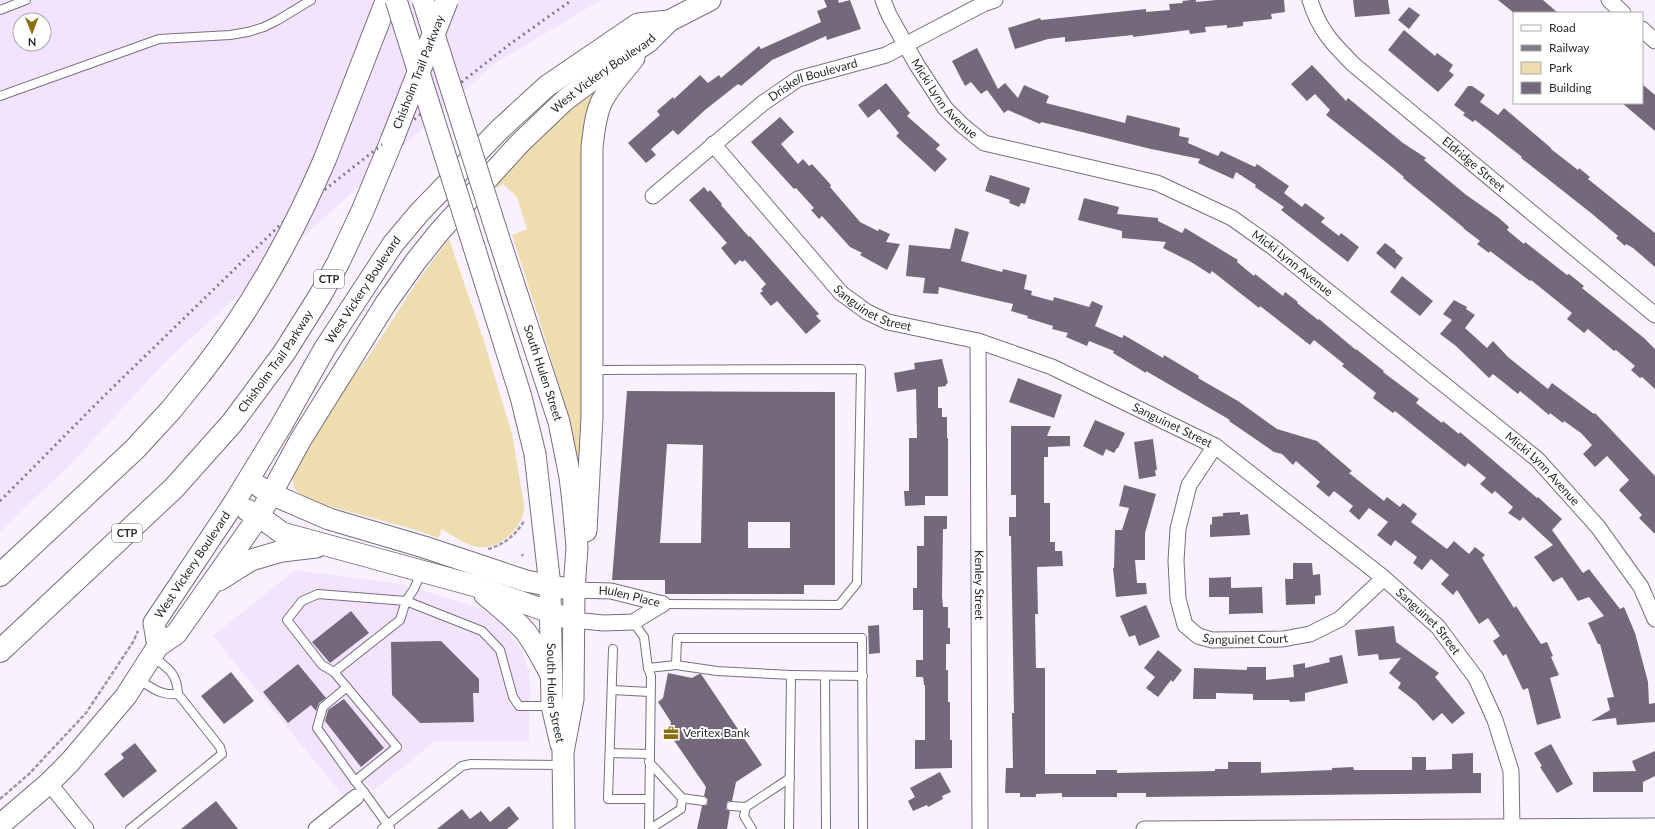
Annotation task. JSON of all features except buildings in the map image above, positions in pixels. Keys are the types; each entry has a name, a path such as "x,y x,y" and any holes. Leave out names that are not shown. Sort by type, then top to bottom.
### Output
{"highway":[{"path":"0,575 134,450 171,410 200,374 245,313 295,226 325,159 387,0"},
{"name":"Chisholm Trail Parkway","path":"0,651 174,488 216,442 284,353 338,263 375,182 447,0"}],"main road":[{"name":"South Hulen Street","path":"396,0 530,431 539,476 550,586 552,614 552,706 563,758"},
{"name":"South Hulen Street","path":"423,0 559,422 570,477 577,547 574,590 573,699 563,758"},
{"name":"West Vickery Boulevard","path":"0,825 49,783 97,732 138,678 155,651 176,634 258,516 301,439 352,356 411,267 440,231 519,144 565,100 605,70 648,42 670,21 710,0"},
{"name":"West Vickery Boulevard","path":"155,651 154,623 234,503 281,426 325,348 393,244 419,213 499,130 547,86 638,24 670,21"},
{"path":"248,479 271,494 329,519 424,547 526,581 574,590 585,550 592,417 592,166 595,124 602,102 617,79 648,42"},
{"path":"234,503 258,516 282,533 476,586 552,614 574,620"},
{"path":"212,584 251,560 297,548 329,545"},
{"path":"476,586 505,611 524,631 532,641 552,677"},
{"path":"563,758 564,829"}],"street":[{"name":"Micki Lynn Avenue","path":"883,0 905,44 945,108 962,125 984,143 1157,183 1232,218 1274,248 1537,459 1598,527 1641,587 1655,619"},
{"name":"Driskell Boulevard","path":"653,196 763,103 798,79 886,55 982,4 995,0"},
{"name":"Eldridge Street","path":"1310,0 1314,13 1330,40 1354,65 1655,315"},
{"path":"1609,0 1623,12"},
{"path":"1643,30 1655,41"},
{"name":"Sanguinet Street","path":"713,144 841,293 867,312 888,322 978,341 1052,368 1214,446 1384,578 1438,627 1476,678 1495,720 1511,771 1512,828"},
{"name":"Kenley Street","path":"978,341 980,829"},
{"name":"Sanguinet Court","path":"1214,446 1189,485 1178,528 1176,561 1178,599 1185,625 1198,636 1212,640 1275,639 1310,634 1340,619 1384,578"},
{"name":"Hulen Place","path":"574,590 611,591 663,604"},
{"name":"Hulen Place","path":"574,620 603,623 633,622 663,604"},
{"path":"49,783 86,829"},
{"path":"316,829 360,795"},
{"path":"1144,829 1655,826"}],"lane":[{"path":"0,10 26,0"},
{"path":"0,96 159,39 230,35 248,32 278,20 311,0"},
{"path":"593,370 861,369 857,583 839,605 663,604"},
{"path":"334,672 400,620 406,601 414,589 422,571"},
{"path":"356,781 397,747 334,672 322,665 287,620 302,601 318,594 406,601 482,631 500,650 513,697 519,706 552,706"},
{"path":"633,622 644,637 650,676 649,829"},
{"path":"676,665 677,638 862,638 863,829"},
{"path":"613,649 608,798 649,800"},
{"path":"130,829 222,754 220,746 178,694 178,682 173,673 155,651"},
{"path":"648,668 676,665 717,671 791,675 862,676"},
{"path":"789,829 791,675"},
{"path":"825,676 826,829"},
{"path":"138,678 160,693 169,695 178,694"},
{"path":"347,687 323,707 317,728 356,781 360,795 387,828 462,766 471,764 563,758"},
{"path":"612,690 650,692"},
{"path":"610,753 649,758 682,798 703,801"},
{"path":"731,806 746,807 790,778"},
{"path":"649,829 681,809 682,798"},
{"path":"746,807 744,816 752,829"}],"path":[{"path":"484,550 500,545 509,539 517,532 526,518"},
{"path":"0,799 28,774 86,713 133,642 139,628"}],"shaded area":[{"path":"0,0 601,0 494,64 168,359 69,466 0,531"},
{"path":"295,570 401,584 483,610 496,619 509,633 522,651 529,672 529,741 435,741 373,791 363,780 343,796 213,636"}],"green space":[{"path":"599,85 586,116 582,149 584,463 577,462 556,376 512,235 527,229 517,197 503,184 497,188 495,183 559,116"},
{"path":"449,239 484,341 512,434 524,504 524,512 521,520 510,535 495,545 486,547 478,547 468,544 442,529 438,538 403,526 316,503 299,494 295,488 292,478 292,471 328,410 371,353 417,282"}],"railway":[{"path":"0,501 105,395 281,224 510,44 572,0"}],"place":[{"name":"Veritex Bank","path":"671,733"}]}
